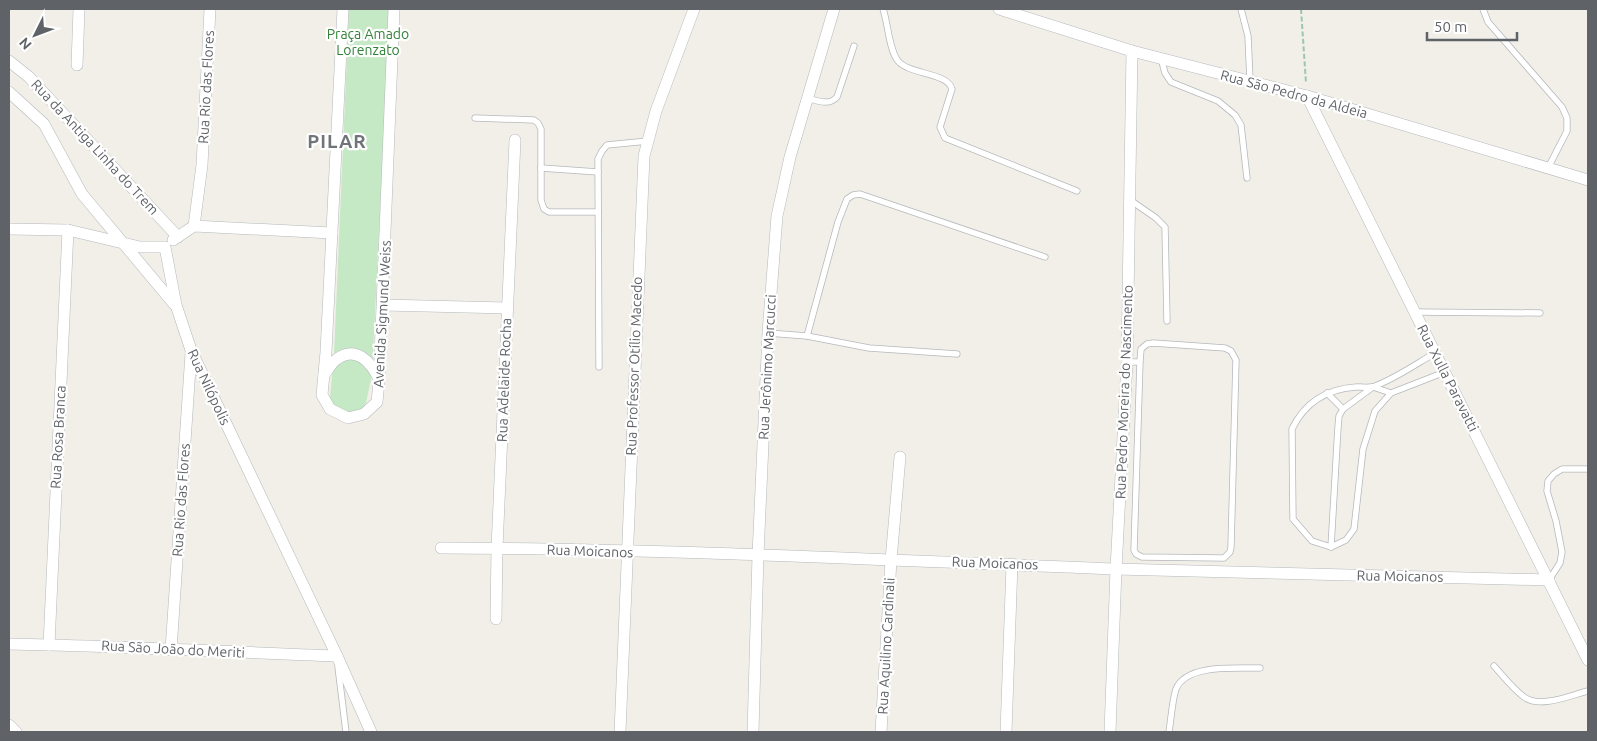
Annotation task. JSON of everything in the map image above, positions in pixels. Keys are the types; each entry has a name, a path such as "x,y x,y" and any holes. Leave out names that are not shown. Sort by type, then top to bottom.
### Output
{"street":[{"path":"77,65 79,9"},
{"name":"Rua Rio das Flores","path":"194,226 202,165 210,9"},
{"name":"Avenida Sigmund Weiss","path":"343,9 322,395 330,409 348,418 364,414 377,402 383,305 394,9"},
{"name":"Rua Professor Otílio Macedo","path":"620,732 644,156 656,111 694,9"},
{"name":"Rua Jerônimo Marcucci","path":"753,732 758,555 768,333 777,216 790,157 834,9"},
{"name":"Rua São Pedro da Aldeia","path":"999,9 1132,51 1307,96 1588,180"},
{"name":"Rua Pedro Moreira do Nascimento","path":"1110,732 1127,362 1132,51"},
{"name":"Rua da Antiga Linha do Trem","path":"9,61 29,77 178,237"},
{"path":"9,92 44,124 82,194 176,305"},
{"name":"Rua Xulla Paravatti","path":"1307,96 1588,660"},
{"name":"Rua Adelaide Rocha","path":"496,619 497,548 515,140"},
{"path":"9,228 68,230 140,247 165,247 194,226 332,233"},
{"name":"Rua Rosa Branca","path":"49,645 68,230"},
{"name":"Rua Nilópolis","path":"165,247 176,305 191,350 337,656 371,732"},
{"path":"383,305 508,308"},
{"name":"Rua Rio das Flores","path":"171,650 191,350"},
{"path":"323,376 335,360 345,354 360,356 373,366 379,381"},
{"name":"Rua Aquilino Cardinali","path":"881,732 891,560 900,457"},
{"name":"Rua Moicanos","path":"441,548 758,555 1116,569 1549,580"},
{"path":"1006,732 1012,564"},
{"name":"Rua São João do Meriti","path":"9,644 95,645 171,650 337,656"},
{"path":"9,725 16,732"}],"lane":[{"path":"883,9 892,49 899,62 906,67 945,80 952,89 940,127 945,138 1077,191"},
{"path":"1241,9 1248,36 1250,81"},
{"path":"1483,9 1488,22 1562,107 1567,118 1567,131 1548,168"},
{"path":"807,98 828,103 837,97 854,46"},
{"path":"1161,58 1165,74 1171,82 1218,101 1236,115 1241,125 1247,178"},
{"path":"475,118 534,120 538,123 541,129 541,200 544,209 548,212 598,212"},
{"path":"599,367 598,159 607,145 648,141"},
{"path":"541,168 598,172"},
{"path":"807,336 838,222 847,199 853,195 860,194 1045,257"},
{"path":"1130,200 1156,218 1165,227 1167,321"},
{"path":"1415,312 1540,313"},
{"path":"768,333 807,336 869,348 958,354"},
{"path":"1153,343 1225,348 1234,355 1236,360 1231,547 1230,552 1224,558 1142,557 1136,554 1134,550 1140,362 1141,349 1147,344 1153,343"},
{"path":"1331,546 1339,416 1343,409 1373,387 1436,353"},
{"path":"1127,362 1140,362"},
{"path":"1391,393 1373,387 1340,389 1327,393 1307,406 1297,419 1292,429 1293,519 1312,541 1331,546 1346,540 1354,529 1363,450 1375,411 1391,393 1445,372"},
{"path":"1327,393 1343,409"},
{"path":"1549,580 1560,563 1562,552 1556,521 1547,491 1548,481 1562,469 1588,469"},
{"path":"337,656 346,732"},
{"path":"1494,666 1523,696 1535,702 1543,702 1588,691"},
{"path":"1169,732 1176,688 1186,678 1202,670 1260,668"}],"path":[{"path":"1301,9 1307,96"}],"green space":[{"name":"Praça Amado Lorenzato","path":"349,9 390,9 372,374 366,403 357,415 338,412 330,398 334,355"}],"district":[{"name":"PILAR","path":"337,141"}]}
